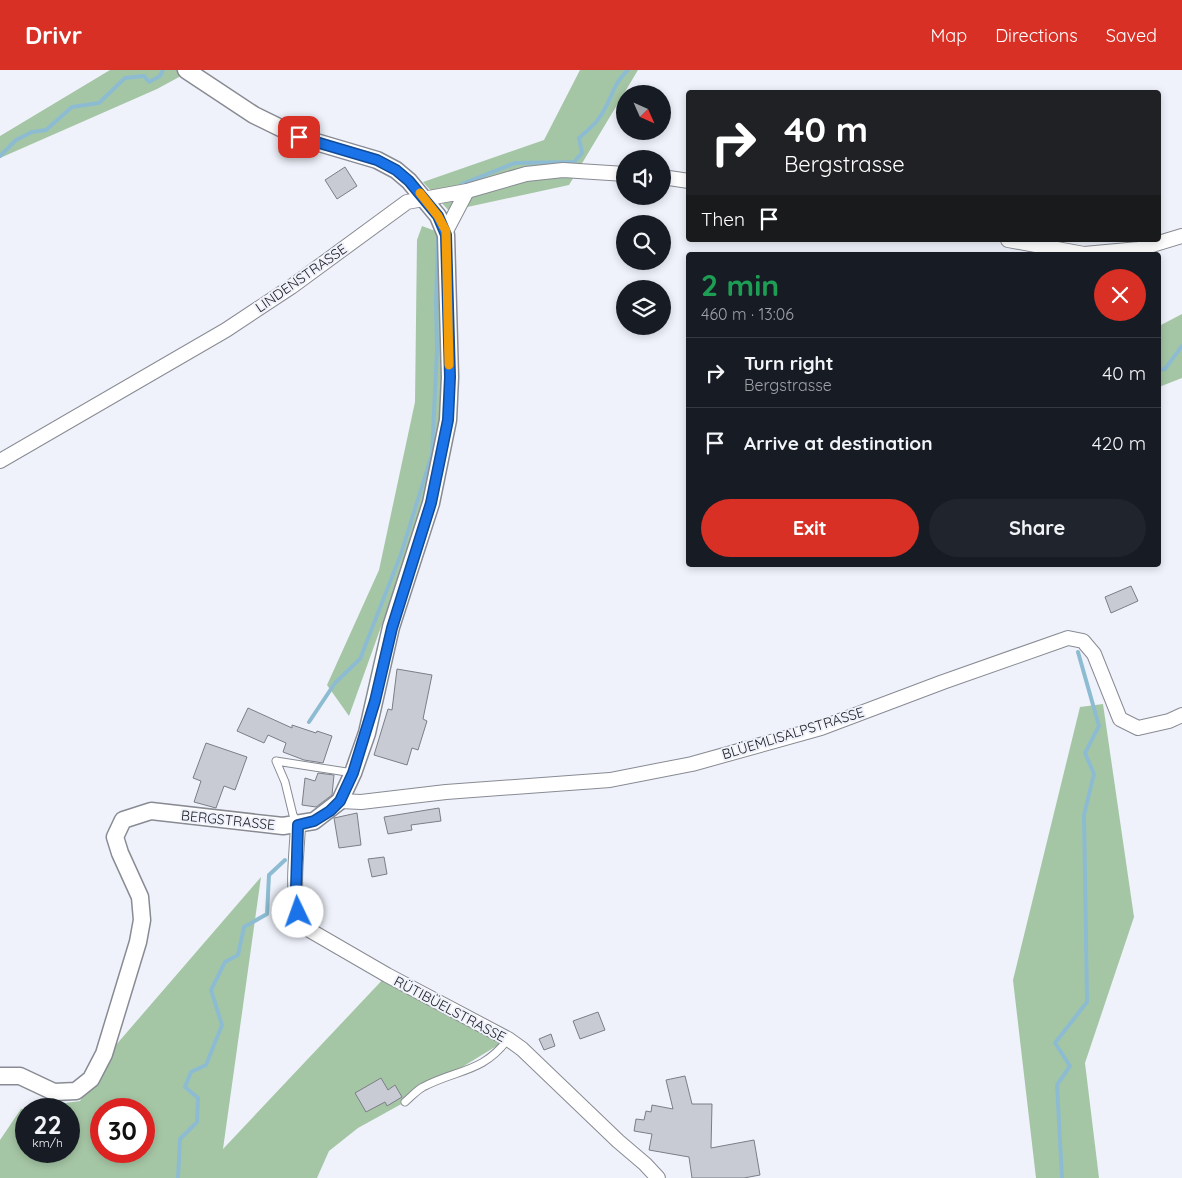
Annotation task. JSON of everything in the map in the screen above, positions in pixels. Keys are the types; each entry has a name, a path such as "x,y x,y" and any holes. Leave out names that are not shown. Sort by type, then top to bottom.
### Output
{"street":[{"name":"BERGSTRASSE","path":"0,1076 20,1076 54,1092 76,1091 91,1079 104,1054 138,942 142,920 140,898 115,837 123,820 151,811 266,826 298,825 314,821 340,801 353,773 374,704 392,628 431,503 448,420 450,377 446,231 438,216 409,181 396,170 377,160 299,137 254,115 186,70"},
{"name":"LINDENSTRASSE","path":"0,461 226,330 291,287 407,202 467,191 526,174 563,170 616,173"},
{"path":"671,178 686,181"},
{"path":"446,231 467,191"},
{"path":"1106,252 1139,249 1182,236"},
{"path":"1019,242 1073,252"},
{"name":"BLÜEMLISALPSTRASSE","path":"340,801 361,802 446,792 610,780 692,764 821,728 1068,638 1083,641 1094,654 1120,719 1138,728 1169,721 1182,715"},
{"name":"RÜTIBÜELSTRASSE","path":"298,825 296,889 298,912 302,922 311,931 387,975 508,1039 536,1060 658,1178"}],"lane":[{"path":"298,825 293,815 285,782 276,761 353,773"},
{"path":"406,1102 422,1087 485,1062 497,1054 508,1039"}],"green space":[{"path":"110,70 192,70 157,89 0,158 0,136"},
{"path":"580,70 638,70 629,85 616,85 616,107 569,185 449,211 423,182 544,140"},
{"path":"422,226 446,235 450,377 432,485 349,716 327,685 379,570 415,402 417,240"},
{"path":"1182,314 1182,378 1161,386 1161,325"},
{"path":"1103,704 1134,917 1085,1063 1099,1178 1036,1178 1013,980 1080,707"},
{"path":"261,877 223,1149 387,975 508,1039 405,1102 358,1128 329,1151 317,1178 0,1178 0,1140 15,1118 15,1163 80,1163 80,1101 109,1053"}],"building":[{"path":"345,167 357,186 337,199 325,180"},
{"path":"1131,586 1138,601 1111,613 1105,597"},
{"path":"397,669 432,675 423,719 427,721 418,750 412,748 407,765 374,755 388,709 392,710"},
{"path":"248,708 292,728 292,725 332,736 323,763 304,760 283,752 286,743 268,735 264,743 237,731"},
{"path":"206,743 247,757 235,790 224,786 216,808 194,802 201,781 193,778"},
{"path":"318,773 334,775 332,795 316,807 302,805 305,778 315,781"},
{"path":"439,808 441,821 411,825 412,830 388,834 384,817"},
{"path":"357,813 361,845 339,848 334,818"},
{"path":"384,857 387,874 372,877 368,859"},
{"path":"598,1012 605,1030 580,1039 573,1021"},
{"path":"551,1034 555,1046 544,1050 539,1039"},
{"path":"685,1076 692,1104 712,1104 711,1148 754,1140 760,1175 744,1178 692,1178 689,1157 649,1150 652,1134 634,1131 636,1119 644,1120 646,1111 651,1112 652,1105 673,1109 666,1080"},
{"path":"381,1078 388,1090 395,1085 402,1097 387,1106 385,1102 366,1112 355,1093"}],"waterway":[{"path":"0,156 16,140 32,132 46,130 72,107 99,103 125,78 144,76 149,82 160,76 163,70"},
{"path":"462,184 515,163 574,162 582,153 579,138 597,121 618,81 628,70"},
{"path":"309,722 335,683 360,659 401,554 432,454 437,350 438,238"},
{"path":"1161,370 1165,369 1182,346"},
{"path":"1062,1178 1057,1085 1070,1066 1055,1043 1087,1002 1084,815 1094,774 1085,753 1099,726 1078,652"},
{"path":"178,1178 180,1139 197,1122 198,1098 185,1087 191,1072 206,1065 222,1025 211,990 225,962 238,955 244,927 267,914 269,875 285,860"}],"slow traffic":[{"path":"420,193 438,216 446,231 449,365"}],"route":[{"path":"298,912 296,889 298,825 314,821 330,811 340,801 353,773 367,732 380,685 392,628 422,536 440,465 448,420 450,377 446,231 438,216 409,181 396,170 377,160 299,137"}]}
